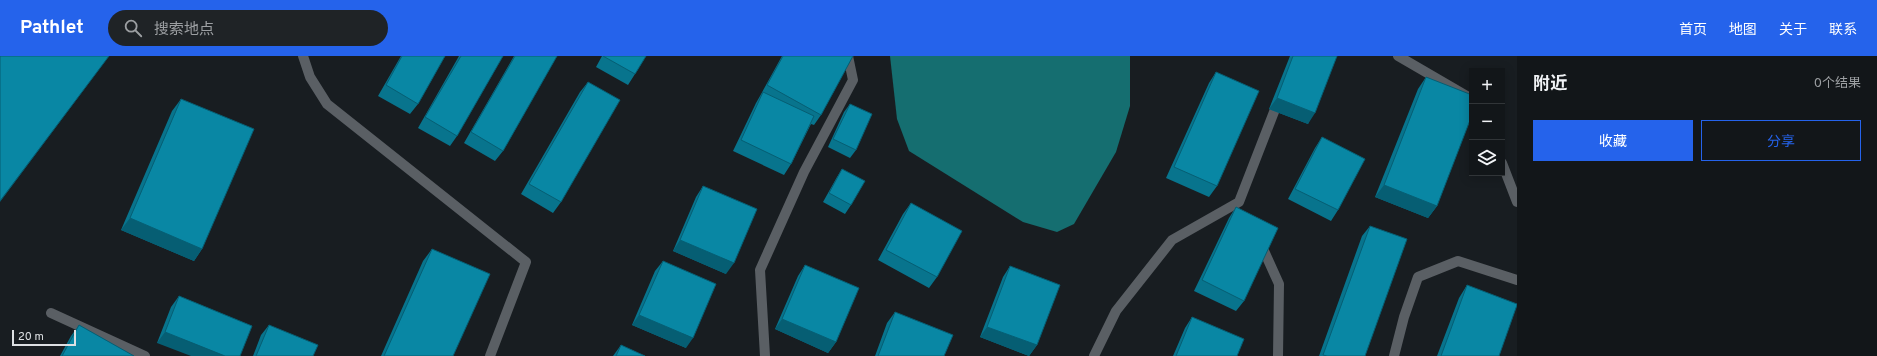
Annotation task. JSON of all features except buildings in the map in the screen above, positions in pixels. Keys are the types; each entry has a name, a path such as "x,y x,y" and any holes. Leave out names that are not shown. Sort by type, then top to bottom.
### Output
{"street":[{"path":"303,56 310,77 327,104 526,262 490,356"},
{"path":"765,356 760,270 804,172 853,80 848,56"},
{"path":"1398,56 1469,97"},
{"path":"1094,356 1116,311 1172,240 1239,202 1284,86"},
{"path":"1505,171 1517,202"},
{"path":"1239,202 1246,214"},
{"path":"1256,232 1279,284 1278,356"},
{"path":"1394,356 1404,317 1418,277 1458,261 1517,280"},
{"path":"51,313 145,356"}],"water":[{"path":"890,56 1130,56 1130,106 1116,152 1074,224 1057,232 1023,222 909,151 897,119"}]}
